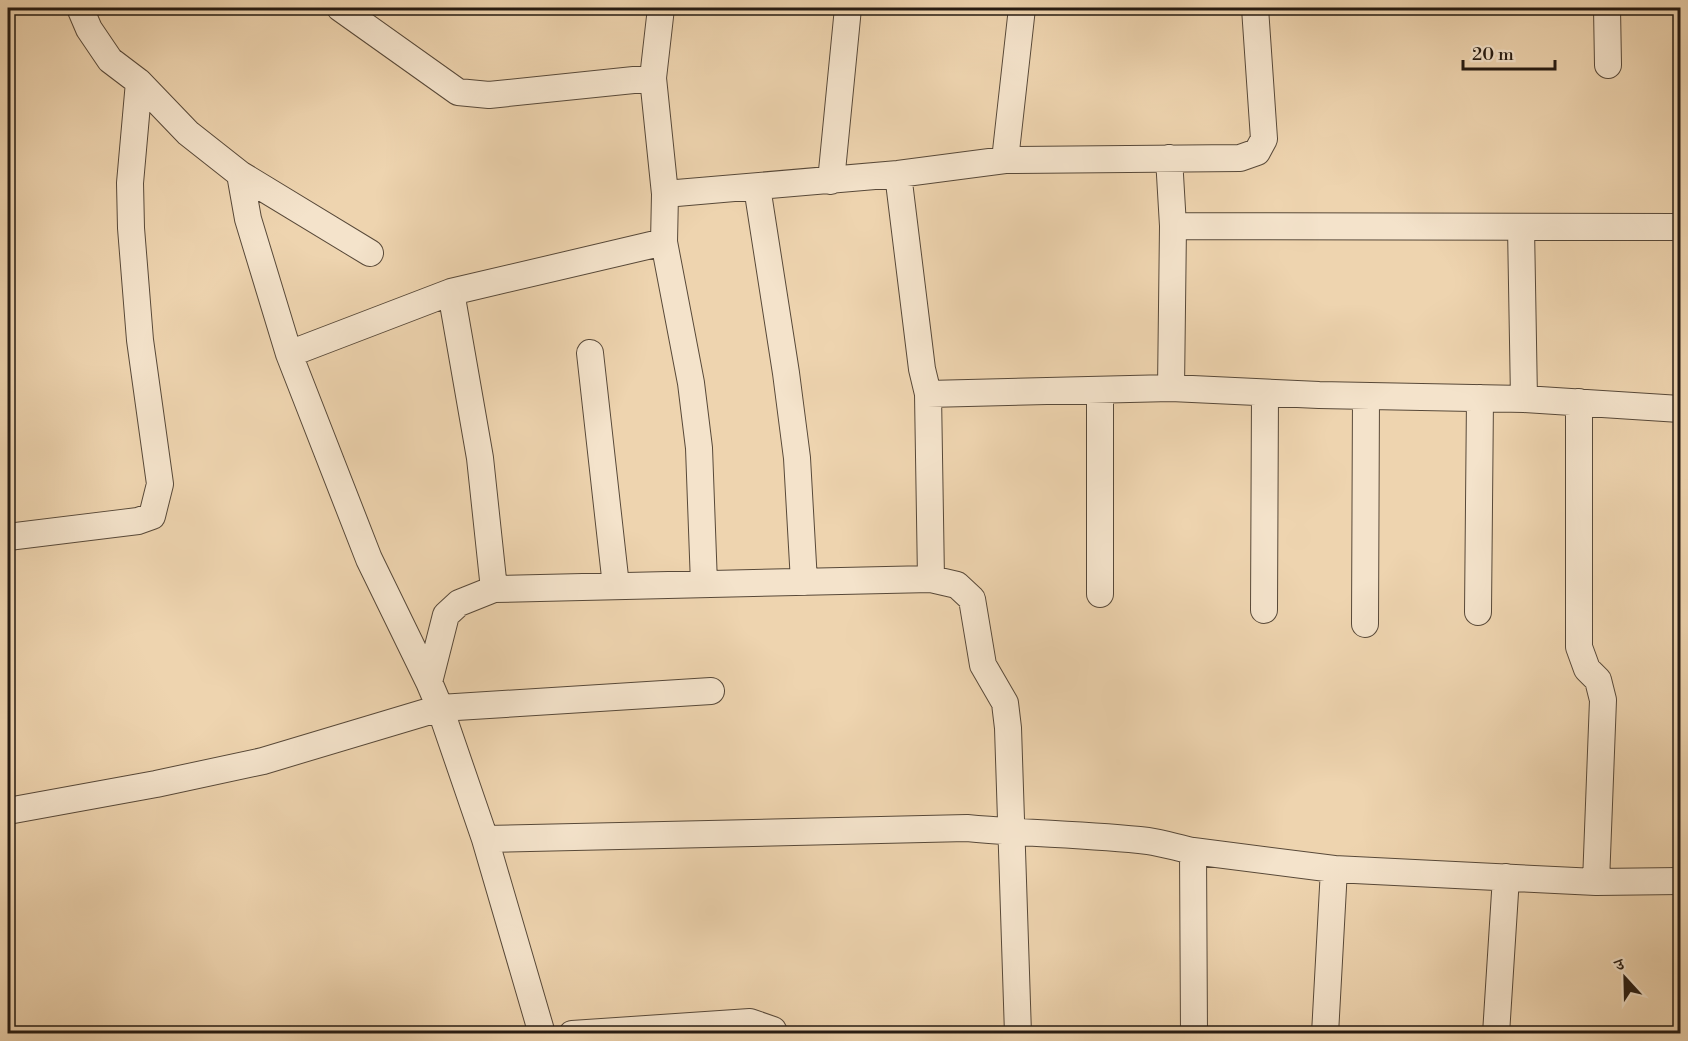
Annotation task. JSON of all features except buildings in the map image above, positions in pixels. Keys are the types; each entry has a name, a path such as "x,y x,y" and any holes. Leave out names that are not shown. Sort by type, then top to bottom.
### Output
{"street":[{"path":"80,8 89,28 110,60 139,82 188,133 240,174 370,253"},
{"path":"340,8 458,92 489,95 653,78"},
{"path":"661,8 653,78 665,194 664,242 694,405 699,448 704,584"},
{"path":"831,181 848,8"},
{"path":"1005,160 1022,8"},
{"path":"665,194 831,181 1005,160 1240,158 1257,152 1264,139 1255,8"},
{"path":"1607,8 1608,65"},
{"path":"8,537 138,521 152,516 157,499 160,484 140,340 131,228 130,183 139,82"},
{"path":"1169,158 1173,226 1171,388"},
{"path":"240,174 248,219 289,354 369,559 440,708 485,839 542,1034"},
{"path":"898,174 922,369 928,394 931,579"},
{"path":"757,187 797,458 804,582"},
{"path":"1173,226 1680,227"},
{"path":"1521,227 1524,399"},
{"path":"289,354 451,292 664,242"},
{"path":"451,292 480,458 494,589"},
{"path":"590,353 616,586"},
{"path":"928,394 1171,388 1265,393 1524,399 1680,409"},
{"path":"1100,390 1100,594"},
{"path":"1264,610 1265,393"},
{"path":"1365,624 1366,396"},
{"path":"1478,612 1480,398"},
{"path":"1579,402 1579,647 1587,669 1598,680 1603,700 1596,882"},
{"path":"429,682 446,615 459,603 494,589 931,579 957,585 972,600 983,665 1005,703 1008,728 1018,1034"},
{"path":"8,811 156,784 263,761 440,708 711,691"},
{"path":"485,839 967,828 1150,841 1193,851 1334,869 1596,882 1680,881"},
{"path":"1193,851 1194,1034"},
{"path":"1325,1034 1334,869"},
{"path":"1496,1034 1506,877"},
{"path":"572,1034 750,1022 773,1030 775,1034"}]}
